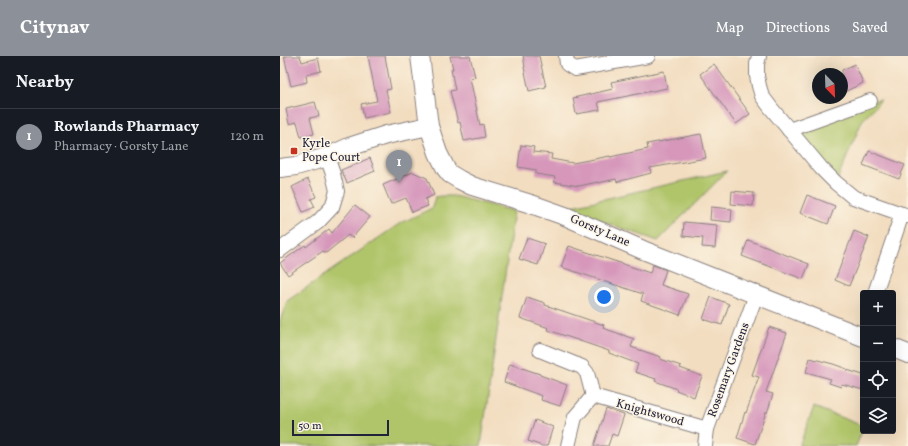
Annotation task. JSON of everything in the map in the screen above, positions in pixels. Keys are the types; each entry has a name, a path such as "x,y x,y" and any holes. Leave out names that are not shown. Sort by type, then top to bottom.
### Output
{"street":[{"name":"Gorsty Lane","path":"420,56 429,126 438,153 450,174 472,186 564,216 644,250 860,333"},
{"path":"566,56 567,64 575,69 648,56"},
{"path":"759,56 757,76 762,96 770,108 821,168 836,183 853,196 905,215 876,290"},
{"path":"789,130 870,101"},
{"path":"280,168 296,166 386,135 429,126"},
{"path":"280,250 318,222 332,207 337,191 327,156"},
{"name":"Rosemary Gardens","path":"705,446 707,429 756,294"},
{"path":"896,349 908,354"},
{"path":"540,350 582,367 587,374 593,396 575,417 568,446"},
{"name":"Knightswood","path":"593,396 707,429"}],"green space":[{"path":"881,100 862,121 836,183 789,130 870,101"},
{"path":"727,171 658,241 564,208"},
{"path":"454,196 514,211 481,446 280,446 280,321 287,301 399,224 432,208 435,197"},
{"path":"814,407 860,425 861,434 856,446 799,446"}],"building":[{"path":"284,56 300,56 302,62 318,58 321,71 306,75 307,82 291,86"},
{"path":"368,56 385,56 391,89 386,90 391,112 364,118 361,104 377,101"},
{"path":"450,56 470,56 475,77 470,78 480,125 483,124 485,137 464,141 460,122 458,123 450,91 455,90"},
{"path":"523,56 539,56 546,87 529,91"},
{"path":"714,64 750,114 736,124 700,74"},
{"path":"855,64 863,83 848,90 848,68 846,68"},
{"path":"664,71 667,88 598,102 600,110 576,114 573,98 613,89 611,82"},
{"path":"315,102 319,116 310,118 314,134 301,137 297,122 289,124 286,109"},
{"path":"701,134 706,158 650,168 651,173 617,182 616,179 579,186 554,182 555,177 536,174 536,170 518,167 521,145 534,147 533,152 552,154 551,159 573,163 648,149 647,144"},
{"path":"869,151 905,165 899,179 863,165"},
{"path":"370,158 375,171 347,183 341,170"},
{"path":"413,172 427,178 434,195 425,199 428,206 412,212 406,198 391,204 383,185"},
{"path":"308,179 316,197 311,199 315,207 303,212 292,187"},
{"path":"732,191 754,193 753,206 731,204"},
{"path":"807,195 835,206 828,224 800,213"},
{"path":"355,205 370,217 352,238 348,235 326,253 323,251 288,275 280,263 305,245 306,247 329,229 332,233"},
{"path":"711,207 732,209 731,222 710,220"},
{"path":"684,222 717,225 715,248 702,247 703,238 683,236"},
{"path":"854,231 869,237 849,286 835,280"},
{"path":"527,238 545,244 538,265 519,259"},
{"path":"748,240 809,264 803,279 742,256"},
{"path":"569,246 650,273 653,265 666,270 661,285 688,294 680,315 641,301 643,294 561,267"},
{"path":"527,297 545,303 545,305 604,325 603,328 634,339 631,347 661,357 660,359 681,366 680,368 702,376 694,397 655,381 656,379 635,372 638,364 609,353 609,351 548,330 549,328 520,318"},
{"path":"711,297 729,304 722,325 703,319"},
{"path":"769,327 787,333 766,392 773,394 755,444 737,438 745,412 746,413 759,377 752,375"},
{"path":"810,358 833,364 860,374 860,389 842,384 841,387 829,383 831,379 806,372"},
{"path":"510,364 567,385 560,406 541,400 542,396 504,382"},
{"path":"606,409 624,415 617,436 612,434 608,446 594,446"},
{"path":"535,420 553,427 547,446 542,446 528,441"}],"place":[{"name":"Kyrle Pope Court","path":"294,151"},
{"name":"Rowlands Pharmacy","path":"399,183"}]}
